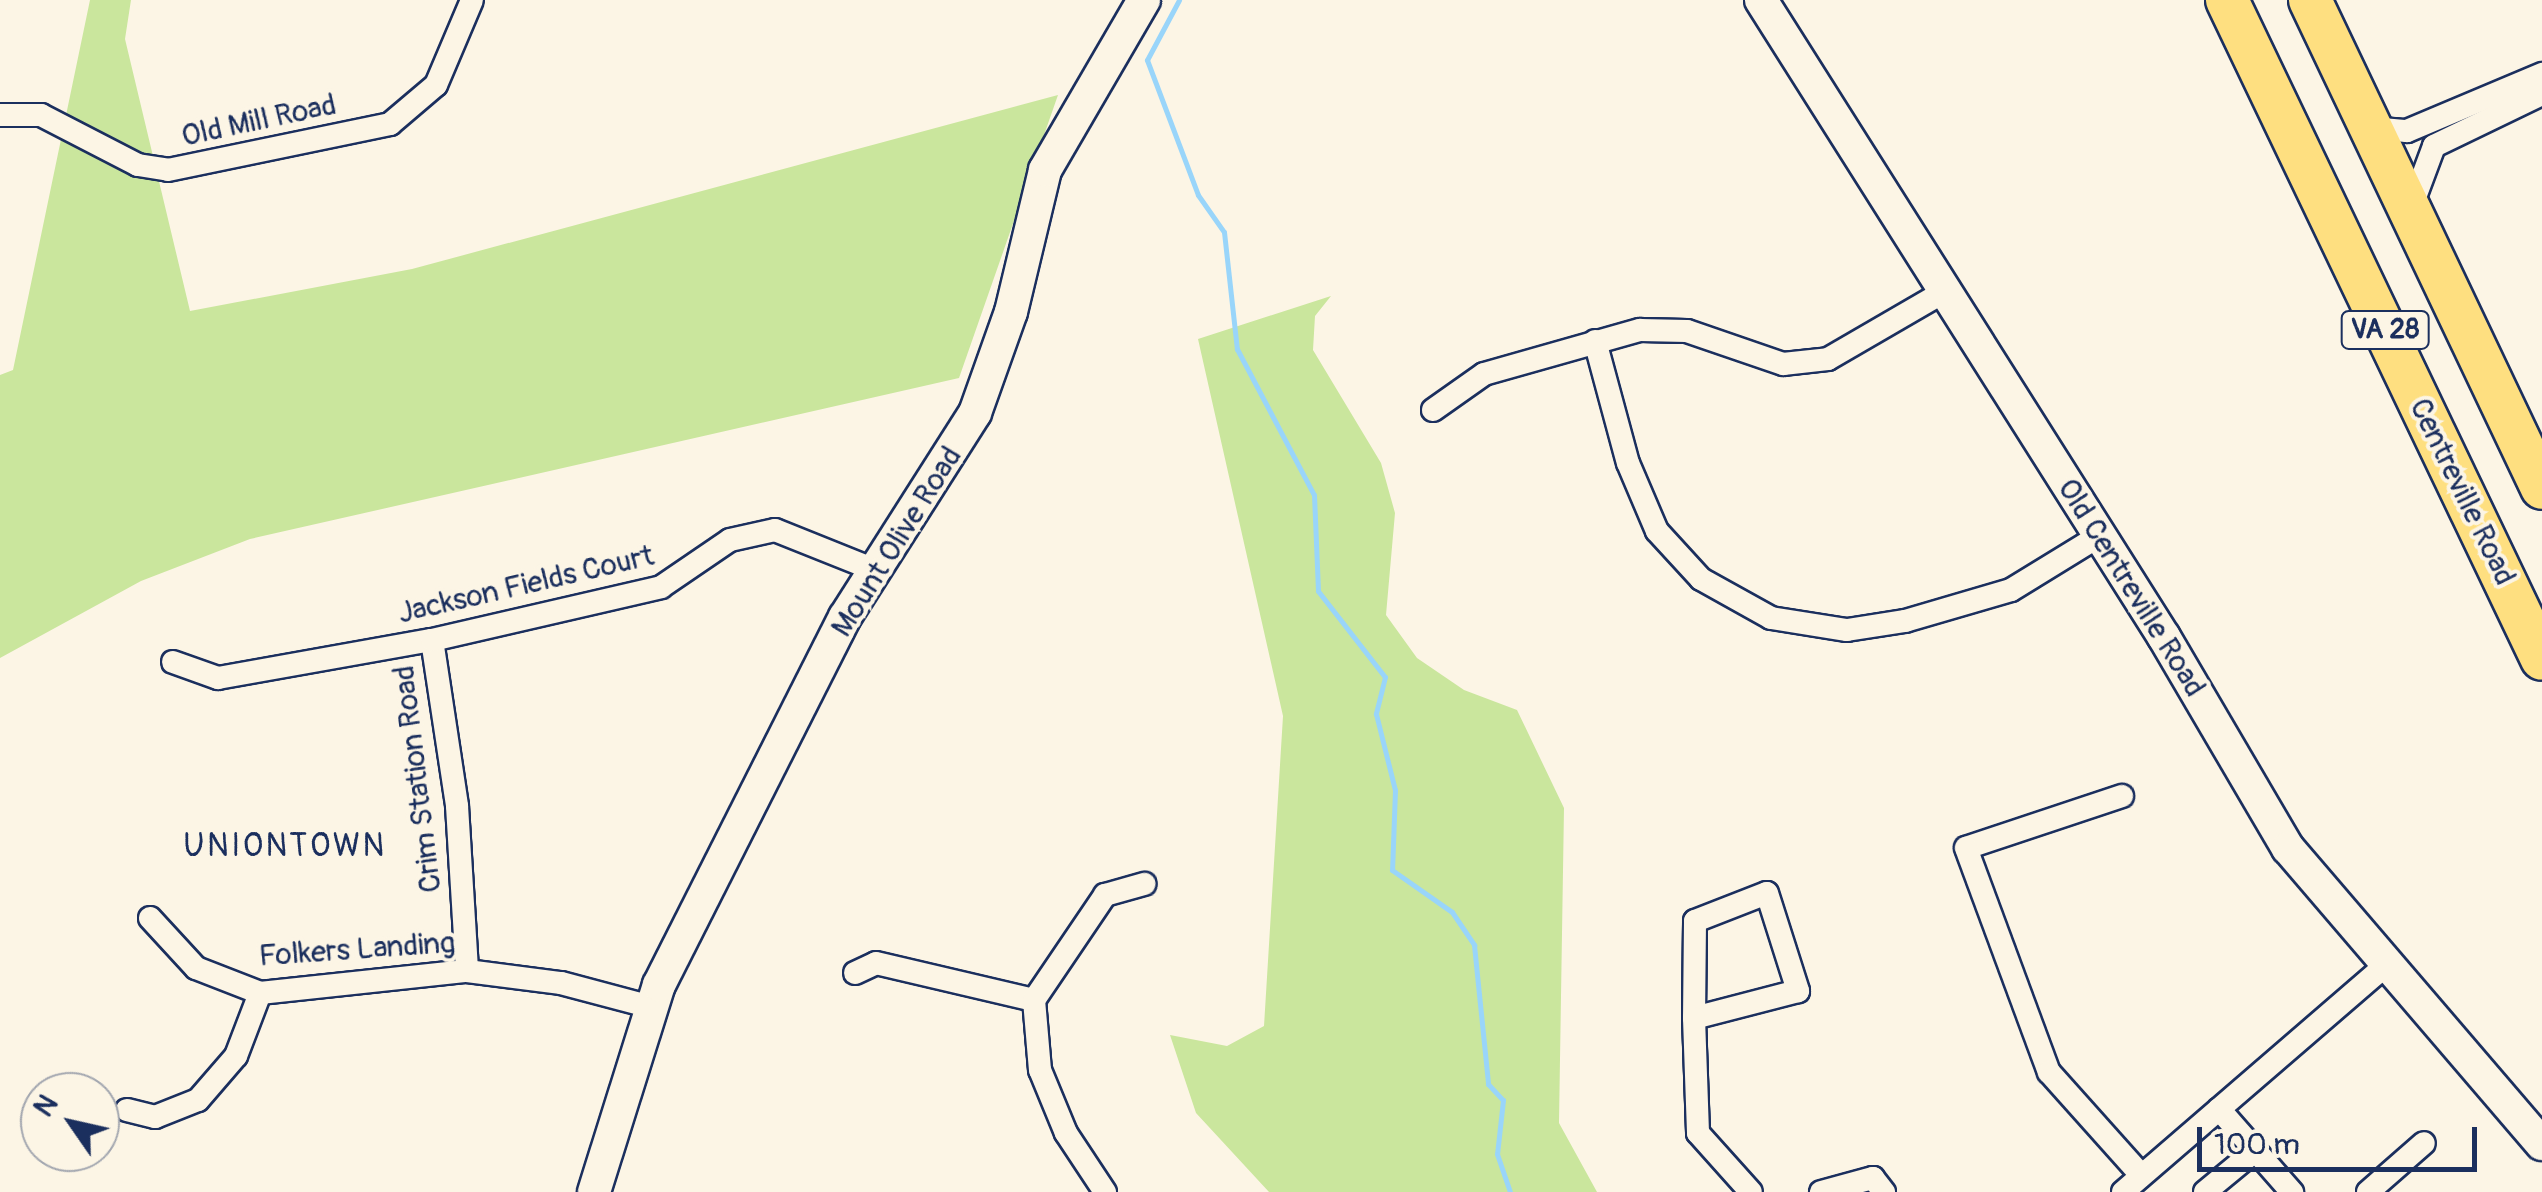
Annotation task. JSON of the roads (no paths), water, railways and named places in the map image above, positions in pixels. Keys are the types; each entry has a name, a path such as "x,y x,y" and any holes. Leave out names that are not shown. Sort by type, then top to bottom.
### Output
{"highway":[{"name":"Centreville Road","path":"2228,0 2542,659"},
{"name":"VA 28","path":"2310,0 2542,488"}],"street":[{"name":"Old Mill Road","path":"0,115 54,119 138,166 168,170 390,124 436,85 472,0"},
{"name":"Mount Olive Road","path":"594,1192 651,1006 696,906 874,570 976,412 1011,312 1045,170 1144,0"},
{"name":"Old Centreville Road","path":"1761,0 1942,294 2099,536 2288,848 2384,967 2542,1144"},
{"path":"2370,128 2407,131 2542,74"},
{"path":"2410,211 2434,146 2542,94"},
{"path":"1433,410 1484,374 1596,341 1670,328 1760,360 1809,363 1862,343 1942,294"},
{"path":"1596,341 1628,463 1656,531 1701,579 1771,618 1846,630 1906,622 2011,590 2099,536"},
{"name":"Jackson Fields Court","path":"174,662 218,678 432,640 661,588 730,540 774,530 874,570"},
{"name":"Crim Station Road","path":"432,640 457,806 467,970"},
{"path":"2122,796 1966,848 2048,1072 2141,1175"},
{"path":"1105,1192 1066,1132 1040,1070 1034,1000 1105,895 1144,884"},
{"path":"1694,1018 1798,991 1767,893 1695,921 1694,1018 1698,1134 1751,1192"},
{"name":"Folkers Landing","path":"150,918 196,968 260,993 467,970 561,982 651,1006"},
{"path":"855,973 876,962 1034,1000"},
{"path":"2123,1192 2384,967"},
{"path":"126,1110 155,1118 198,1100 236,1056 260,993"},
{"path":"2219,1109 2292,1192"},
{"path":"2368,1192 2424,1143"},
{"path":"2205,1192 2256,1150"},
{"path":"1821,1192 1873,1178 1884,1192"}],"waterway":[{"path":"1179,0 1147,60 1198,195 1224,232 1237,349 1314,495 1318,591 1385,677 1376,714 1395,790 1392,870 1452,912 1474,945 1488,1084 1503,1100 1497,1154 1510,1192"}],"district":[{"name":"UNIONTOWN","path":"285,846"}]}
